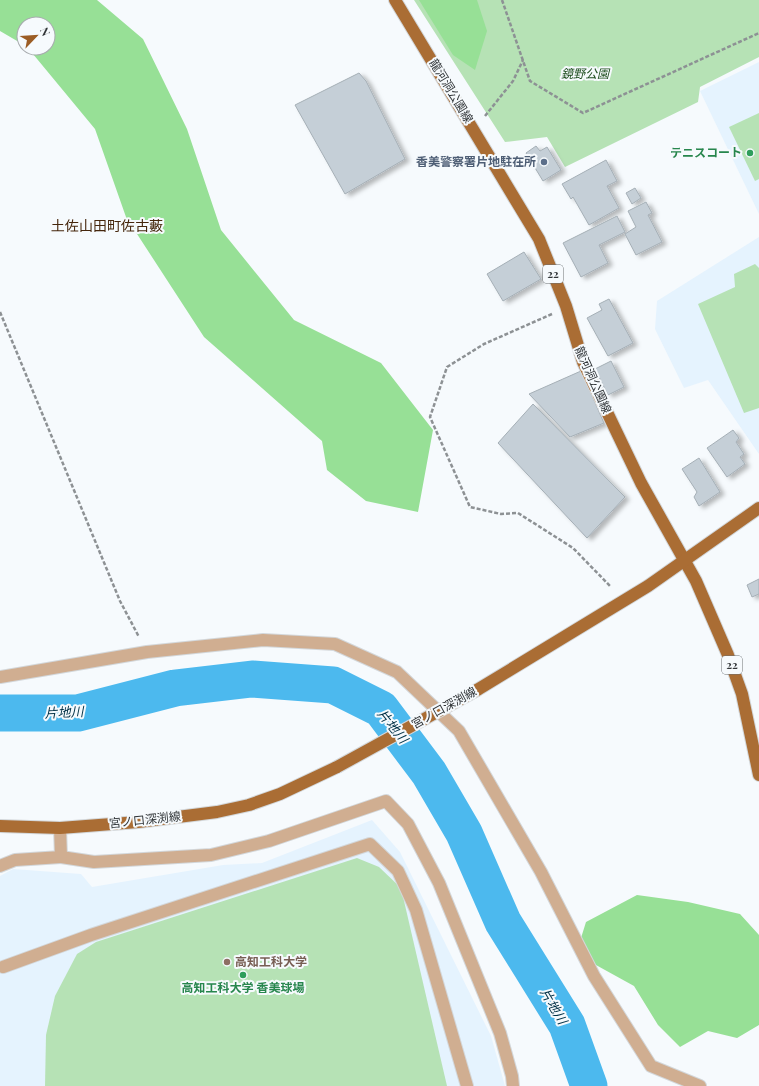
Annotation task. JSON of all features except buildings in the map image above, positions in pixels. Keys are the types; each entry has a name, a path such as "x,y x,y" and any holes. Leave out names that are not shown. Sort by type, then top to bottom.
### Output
{"main road":[{"name":"龍河洞公園線","path":"395,0 539,239 566,306 583,362 641,483 696,581 735,675 742,694 759,775"},
{"name":"宮ノ口深渕線","path":"0,826 60,828 138,822 217,812 249,805 280,794 337,767 477,690 648,586 759,508"}],"street":[{"path":"0,677 147,652 263,640 336,644 397,672 459,731 541,872 594,976 651,1066 700,1086"},
{"path":"0,866 15,860 62,857 94,862 211,855 269,841 386,801 408,824 439,883 500,1033 512,1076 513,1086"},
{"path":"60,828 62,857"},
{"path":"3,967 91,935 370,844 398,870 416,910 467,1086"}],"path":[{"path":"502,0 530,81 583,113 759,33"},
{"path":"474,129 513,81 523,60"},
{"path":"566,306 484,344 447,367 430,417 470,507 501,514 518,512 573,548 611,587"},
{"path":"0,312 120,601 147,652"}],"shaded area":[{"path":"759,62 759,214 700,91"},
{"path":"759,237 759,454 708,380 684,388 655,329 657,301"},
{"name":"高知工科大学 香美球場","path":"372,820 400,852 491,1036 505,1086 0,1086 0,876 13,869 81,874 92,887 223,865 262,863"}],"green space":[{"path":"0,0 97,0 143,39 187,129 221,230 294,320 381,363 433,430 418,512 366,501 327,470 322,441 204,337 126,217 95,129 35,56 56,56 56,16 16,16 16,40 0,31"},
{"name":"鏡野公園","path":"414,0 759,0 759,57 700,87 698,102 565,167 547,137 505,142"},
{"path":"419,0 477,0 487,31 475,70 453,55"},
{"name":"テニスコート","path":"759,113 759,179 755,181 729,127"},
{"path":"755,264 759,268 759,408 744,413 698,304 735,287 734,274"},
{"name":"高知工科大学 香美球場","path":"357,858 379,867 401,888 447,1086 45,1086 46,1035 55,996 77,954 96,942"},
{"path":"637,895 688,902 740,914 759,935 759,1025 737,1038 708,1031 680,1047 658,1025 634,986 576,954 586,922"}],"waterway":[{"name":"片地川","path":"0,713 78,713 175,688 252,679 333,685 381,709 429,773 464,833 503,922 567,1025 589,1086"}],"place":[{"name":"テニスコート","path":"750,153"},
{"name":"香美警察署片地駐在所","path":"544,162"},
{"name":"高知工科大学","path":"227,962"},
{"name":"高知工科大学 香美球場","path":"243,975"}],"district":[{"name":"土佐山田町佐古藪","path":"107,226"}]}
